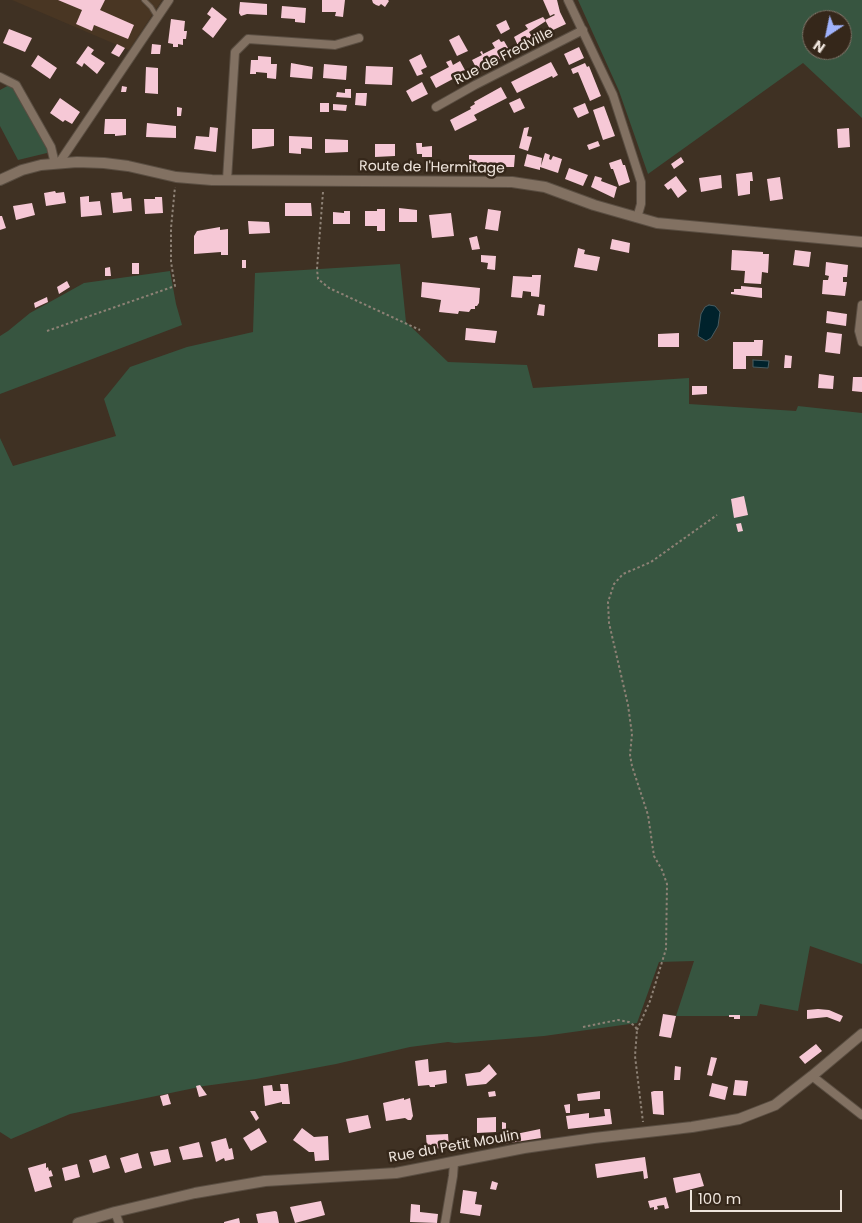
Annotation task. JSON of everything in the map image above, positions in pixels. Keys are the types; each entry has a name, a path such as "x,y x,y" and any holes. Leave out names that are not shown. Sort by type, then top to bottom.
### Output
{"street":[{"path":"57,163 169,0"},
{"path":"568,0 613,94 641,182 641,204 637,218"},
{"name":"Rue de Fredville","path":"436,107 583,30"},
{"path":"227,180 235,52 248,39 334,44 359,38"},
{"path":"0,77 16,84 51,147 57,163"},
{"name":"Route de l'Hermitage","path":"0,180 22,170 57,163 104,163 128,166 176,177 227,180 512,182 545,187 594,205 657,223 862,242"},
{"path":"862,305 859,331 862,342"},
{"name":"Rue du Petit Moulin","path":"78,1223 195,1192 265,1181 396,1173 524,1148 692,1127 739,1119 775,1105 862,1034"},
{"path":"812,1076 862,1115"},
{"path":"445,1223 454,1176 454,1163"},
{"path":"115,1212 119,1223"}],"lane":[{"path":"144,0 157,17"}],"path":[{"path":"47,331 176,286 171,262 171,228 176,177"},
{"path":"324,181 317,269 318,279 329,288 420,330"},
{"path":"645,1132 635,1056 637,1030 650,1001 666,949 667,884 654,856 648,816 632,766 630,754 632,734 628,705 609,623 608,602 614,584 623,574 651,562 717,515"},
{"path":"583,1027 618,1020 630,1022 637,1030"}],"shaded area":[{"path":"12,0 162,0 129,50"}],"green space":[{"path":"578,0 862,0 862,118 803,63 648,174 619,91"},
{"path":"11,84 48,149 47,153 18,160 0,126 0,90"},
{"path":"400,264 406,322 448,362 527,365 533,388 689,378 689,404 796,411 798,406 862,413 862,964 810,946 798,1011 760,1004 757,1016 676,1016 694,961 659,962 637,1023 544,1036 448,1042 410,1047 336,1064 256,1079 204,1086 70,1114 11,1139 0,1132 0,438 13,466 116,436 104,399 130,367 187,347 253,332 255,273"},
{"path":"170,271 182,325 0,394 0,336 30,313 84,283"}],"water":[{"path":"709,305 715,306 720,312 718,326 711,338 706,341 698,336 701,314 705,307"},
{"path":"753,360 769,361 768,368 753,367"}],"building":[{"path":"58,0 105,0 100,10 134,25 128,39 94,25 92,31 76,24 82,10"},
{"path":"322,0 345,0 343,17 335,16 336,12 322,12"},
{"path":"372,0 389,1 385,7 381,4 379,6 376,5"},
{"path":"543,0 557,0 566,24 551,31 545,20 555,15 550,16"},
{"path":"240,2 267,4 267,15 247,14 241,16 239,13"},
{"path":"282,6 306,8 305,23 295,22 295,19 281,18"},
{"path":"212,7 227,19 213,38 202,29 211,17 207,14"},
{"path":"543,17 546,21 529,32 534,40 519,48 514,37 528,29 525,25"},
{"path":"171,19 185,21 184,31 187,31 186,39 183,39 183,45 178,44 178,47 173,47 173,44 168,43"},
{"path":"506,20 510,29 501,34 496,25"},
{"path":"9,29 32,38 25,52 3,43"},
{"path":"459,35 468,51 457,56 449,40"},
{"path":"499,39 501,42 504,41 511,53 478,71 472,60 482,55 480,52 482,51 483,54 495,48 492,43"},
{"path":"117,44 125,48 119,57 111,53"},
{"path":"152,44 161,45 160,54 151,54"},
{"path":"88,46 94,50 91,54 105,63 97,74 84,63 82,67 76,63"},
{"path":"579,47 584,58 569,65 564,54"},
{"path":"421,54 427,67 421,70 423,74 417,76 409,60"},
{"path":"38,55 57,68 50,79 31,66"},
{"path":"258,56 271,57 271,64 277,64 276,79 267,78 267,73 256,72 256,74 250,74 251,60 258,60"},
{"path":"451,60 453,65 460,61 466,72 436,88 430,77 449,67 446,62"},
{"path":"551,62 558,75 517,93 511,82"},
{"path":"291,63 313,67 312,79 290,77"},
{"path":"585,63 587,67 589,66 601,96 590,101 578,72 573,74 571,69"},
{"path":"324,64 347,66 346,80 323,78"},
{"path":"366,66 393,67 392,85 365,84"},
{"path":"146,67 158,68 158,94 145,93"},
{"path":"422,82 428,94 412,102 406,91"},
{"path":"122,86 127,87 126,92 121,92"},
{"path":"501,87 507,98 474,115 477,120 455,131 450,120 471,109 470,107 475,104 474,102"},
{"path":"345,89 351,89 351,98 336,97 337,92 345,93"},
{"path":"356,93 367,93 366,106 355,105"},
{"path":"60,98 80,112 72,124 65,120 63,122 50,113"},
{"path":"520,98 525,108 514,113 509,103"},
{"path":"320,103 329,103 329,112 320,112"},
{"path":"585,103 589,113 578,118 573,108"},
{"path":"333,104 347,105 346,111 333,110"},
{"path":"604,106 615,136 603,140 593,110"},
{"path":"177,107 182,108 181,116 177,116"},
{"path":"105,119 126,119 126,135 104,134"},
{"path":"147,123 176,126 176,138 146,137"},
{"path":"210,127 218,128 216,152 194,149 196,136 209,137"},
{"path":"529,127 527,136 532,137 528,151 519,148 524,128"},
{"path":"849,128 850,147 838,148 837,129"},
{"path":"252,129 274,129 274,146 252,149"},
{"path":"289,136 312,137 312,149 301,148 301,154 289,153"},
{"path":"325,139 348,140 348,152 325,153"},
{"path":"598,141 600,146 589,150 587,145"},
{"path":"416,143 422,143 422,147 432,146 432,157 422,157 422,154 417,154"},
{"path":"375,144 395,144 395,156 375,157"},
{"path":"545,153 550,155 549,159 551,160 553,156 562,159 558,173 540,167 540,170 524,166 527,154 542,158 541,166"},
{"path":"469,155 515,155 514,167 469,167"},
{"path":"681,157 684,162 674,169 671,164"},
{"path":"621,159 623,165 625,165 630,182 619,186 609,163"},
{"path":"569,168 588,175 583,186 565,179"},
{"path":"752,172 753,181 750,181 750,194 738,196 736,174"},
{"path":"721,175 722,188 701,192 699,178"},
{"path":"595,176 602,178 601,181 617,187 614,198 591,187"},
{"path":"676,176 687,191 678,198 671,188 668,190 664,185"},
{"path":"780,177 783,199 770,201 767,179"},
{"path":"55,191 56,193 64,192 66,203 46,206 44,193"},
{"path":"122,192 123,199 131,198 132,211 113,213 111,193"},
{"path":"89,196 89,202 100,201 102,215 81,217 80,197"},
{"path":"155,197 162,197 163,213 145,214 144,199 155,199"},
{"path":"32,203 35,215 16,220 13,206"},
{"path":"285,203 311,203 312,216 285,216"},
{"path":"399,208 417,210 417,222 399,222"},
{"path":"377,209 385,209 385,231 377,231 377,226 365,226 365,211 377,211"},
{"path":"488,209 501,211 498,231 485,229"},
{"path":"344,211 350,211 350,224 333,224 333,212 344,213"},
{"path":"451,213 454,236 432,238 429,215"},
{"path":"0,216 2,216 6,228 0,230"},
{"path":"248,221 269,222 270,233 249,234"},
{"path":"220,227 220,230 228,229 228,255 221,255 221,252 194,254 194,236 197,231"},
{"path":"477,236 480,249 472,250 469,238"},
{"path":"612,239 630,243 629,253 610,249"},
{"path":"578,248 585,250 584,254 600,257 597,271 574,267"},
{"path":"732,250 769,254 768,273 762,272 761,284 744,283 745,271 731,270"},
{"path":"795,250 811,252 809,267 793,265"},
{"path":"481,255 496,256 495,270 487,269 488,263 481,262"},
{"path":"242,260 246,260 246,268 242,268"},
{"path":"826,262 848,265 847,277 843,277 843,282 847,282 845,296 822,294 823,280 828,280 829,276 825,275"},
{"path":"132,263 139,263 139,274 132,274"},
{"path":"110,267 111,276 105,276 105,268"},
{"path":"532,275 541,275 539,297 531,296 531,292 523,291 522,298 511,297 513,276 532,277"},
{"path":"67,281 70,287 59,294 57,287"},
{"path":"422,282 480,288 479,303 475,306 475,309 471,309 469,312 459,311 458,314 439,312 441,300 421,297"},
{"path":"741,286 762,288 762,298 731,294 731,292 734,292 734,289 741,289"},
{"path":"47,297 48,302 35,308 34,303"},
{"path":"539,304 545,305 544,316 537,315"},
{"path":"827,311 847,314 846,326 826,323"},
{"path":"466,328 497,331 495,343 465,340"},
{"path":"827,332 842,334 840,354 825,352"},
{"path":"679,333 679,347 658,347 658,334"},
{"path":"754,340 763,340 762,356 746,356 746,369 733,369 733,342 754,342"},
{"path":"785,355 792,356 791,368 784,368"},
{"path":"819,374 834,376 833,389 818,388"},
{"path":"853,377 862,377 862,392 852,391"},
{"path":"692,386 707,386 707,394 692,395"},
{"path":"744,496 748,515 734,518 731,499"},
{"path":"741,523 743,531 738,532 736,524"},
{"path":"807,1010 829,1010 843,1016 840,1022 827,1017 807,1019"},
{"path":"663,1014 676,1016 671,1038 659,1036"},
{"path":"729,1015 740,1015 740,1019 734,1019 734,1017 729,1017"},
{"path":"816,1044 822,1051 805,1064 799,1057"},
{"path":"711,1057 717,1058 712,1076 707,1075"},
{"path":"428,1059 429,1072 446,1070 447,1083 435,1085 435,1087 430,1087 429,1085 418,1086 415,1061"},
{"path":"489,1064 497,1074 486,1084 467,1086 465,1074 480,1072"},
{"path":"675,1066 681,1067 680,1080 674,1080"},
{"path":"735,1080 748,1081 746,1096 733,1095"},
{"path":"712,1083 728,1087 725,1100 709,1096"},
{"path":"280,1084 288,1084 290,1104 282,1104 282,1102 265,1106 263,1086 272,1085 273,1091 281,1091"},
{"path":"200,1085 207,1095 199,1097 196,1086"},
{"path":"495,1091 496,1096 489,1097 488,1092"},
{"path":"600,1091 600,1099 578,1101 577,1094"},
{"path":"663,1091 664,1115 653,1114 651,1092"},
{"path":"168,1094 171,1104 163,1106 160,1096"},
{"path":"404,1098 404,1100 410,1098 413,1116 411,1120 405,1118 386,1121 383,1103"},
{"path":"570,1104 570,1113 566,1113 564,1105"},
{"path":"604,1109 610,1109 612,1124 568,1129 566,1116 589,1113 589,1118 605,1116"},
{"path":"250,1111 255,1111 259,1118 256,1121"},
{"path":"368,1115 371,1128 349,1133 346,1119"},
{"path":"496,1117 496,1132 477,1133 477,1118"},
{"path":"502,1122 506,1123 506,1131 502,1131"},
{"path":"259,1128 267,1142 251,1151 243,1138"},
{"path":"302,1128 314,1137 328,1136 329,1160 315,1161 314,1152 309,1152 293,1140"},
{"path":"540,1129 541,1138 503,1144 502,1134 511,1133 511,1135"},
{"path":"448,1134 449,1148 427,1149 426,1135"},
{"path":"226,1138 229,1149 232,1148 234,1159 225,1161 224,1158 216,1162 211,1142"},
{"path":"199,1142 203,1157 183,1160 179,1147"},
{"path":"168,1149 171,1162 154,1166 150,1152"},
{"path":"138,1153 142,1168 125,1173 120,1158"},
{"path":"106,1155 110,1168 93,1173 89,1160"},
{"path":"645,1157 648,1178 644,1179 643,1171 597,1178 595,1164"},
{"path":"46,1163 46,1168 48,1167 49,1171 51,1170 53,1176 49,1177 52,1187 35,1192 28,1168"},
{"path":"77,1164 80,1177 65,1181 62,1168"},
{"path":"700,1173 704,1186 676,1193 673,1178"},
{"path":"492,1181 498,1183 496,1190 490,1189"},
{"path":"463,1190 477,1192 475,1204 482,1205 480,1216 460,1213"},
{"path":"666,1197 669,1208 665,1209 664,1205 657,1206 658,1209 654,1210 654,1207 650,1208 648,1201"},
{"path":"321,1201 325,1215 295,1223 290,1207"},
{"path":"411,1204 420,1205 420,1212 438,1214 437,1223 410,1222"},
{"path":"277,1212 279,1223 258,1223 256,1214"},
{"path":"239,1218 240,1223 224,1223 224,1222"}]}
